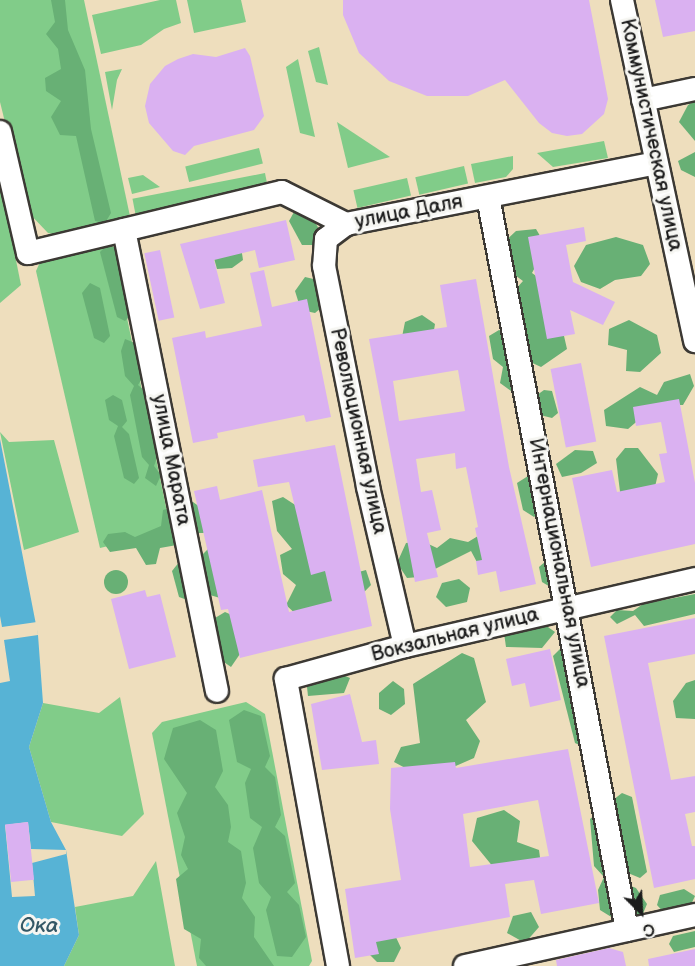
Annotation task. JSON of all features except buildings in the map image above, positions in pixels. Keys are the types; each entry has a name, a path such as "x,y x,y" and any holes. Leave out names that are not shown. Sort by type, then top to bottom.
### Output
{"street":[{"name":"Коммунистическая улица","path":"622,0 695,341"},
{"path":"643,100 695,89"},
{"name":"улица Даля","path":"0,132 28,253 282,192 346,224 656,164"},
{"name":"Интернациональная улица","path":"488,197 627,930"},
{"name":"Революционная улица","path":"346,224 326,239 324,266 368,487 405,646"},
{"name":"улица Марата","path":"124,230 217,691"},
{"name":"Вокзальная улица","path":"338,966 286,680 405,646 695,579"},
{"path":"465,966 695,915"}],"green space":[{"path":"0,0 84,0 131,221 65,237 48,233 27,211 0,102"},
{"path":"51,0 65,0 68,30 85,70 91,129 111,213 105,223 95,221 76,136 60,135 51,117 61,101 46,91 45,78 61,69 58,49 46,34 55,22"},
{"path":"160,0 176,0 181,23 164,29 141,45 101,54 92,15"},
{"path":"187,0 241,0 246,22 194,33"},
{"path":"319,47 328,85 316,82 308,51"},
{"path":"298,59 315,137 300,133 286,67"},
{"path":"122,69 117,80 112,110 105,72"},
{"path":"695,101 695,141 679,122 688,105"},
{"path":"337,122 390,157 348,168"},
{"path":"604,141 608,158 553,167 537,153"},
{"path":"259,148 263,164 189,182 185,166"},
{"path":"695,152 695,177 681,170 678,161"},
{"path":"513,156 513,169 506,177 475,183 471,164"},
{"path":"464,166 468,184 419,195 415,177"},
{"path":"265,173 268,188 135,213 132,199"},
{"path":"143,175 160,187 132,194 128,178"},
{"path":"407,178 411,196 357,208 353,190"},
{"path":"0,181 21,285 0,303"},
{"path":"306,208 321,232 315,245 302,245 289,221 294,212"},
{"path":"536,229 546,246 532,273 553,288 567,349 541,367 526,360 514,291 523,281 508,270 503,243 516,231"},
{"path":"616,237 643,245 650,264 641,276 615,280 600,289 581,282 574,266 586,245"},
{"path":"108,244 118,249 131,315 125,321 117,317 100,252"},
{"path":"103,245 113,250 171,531 100,548 36,271 41,260"},
{"path":"241,247 243,260 232,268 217,269 212,251"},
{"path":"305,277 322,281 327,303 315,313 301,310 295,291"},
{"path":"90,283 100,288 110,336 104,343 94,338 82,293"},
{"path":"422,315 435,324 432,342 402,337 405,322"},
{"path":"629,320 657,335 661,353 640,372 626,371 627,350 608,345 609,329"},
{"path":"499,330 510,334 515,357 507,367 518,379 511,391 500,383 503,367 493,359 489,336"},
{"path":"125,339 135,343 143,377 138,385 146,392 158,455 154,466 161,475 156,486 145,478 149,465 142,457 130,395 134,386 125,376 121,351"},
{"path":"690,374 694,386 683,405 656,405 628,429 606,426 604,410 640,387 657,395 664,382"},
{"path":"544,390 552,391 558,413 552,418 536,414 533,398"},
{"path":"113,395 122,400 127,421 122,427 129,434 139,478 134,484 124,478 114,436 118,426 109,420 105,400"},
{"path":"0,432 9,442 54,440 79,532 24,550"},
{"path":"625,448 638,448 658,474 654,491 622,508 616,459"},
{"path":"575,450 593,451 597,463 581,473 562,477 556,464"},
{"path":"528,476 537,482 544,509 534,517 523,510 517,483"},
{"path":"283,497 306,512 344,576 366,570 371,585 333,624 299,617 286,605 296,585 283,574 280,555 292,549 277,531 272,501"},
{"path":"193,502 212,516 214,528 203,533 189,533 177,545 160,548 156,564 146,565 136,548 110,552 103,542 108,534 125,532 135,537 161,526 163,510"},
{"path":"483,533 493,540 479,566 471,551 419,577 407,578 397,563 406,543 422,541 437,548 450,538 468,542"},
{"path":"210,547 220,598 210,595 201,556"},
{"path":"180,561 190,601 179,597 172,571"},
{"path":"546,561 555,565 552,588 542,582 539,567"},
{"path":"116,570 121,571 127,577 127,587 121,593 116,594 111,593 105,587 104,582 105,577 111,571"},
{"path":"459,579 470,588 467,602 446,607 436,597 442,583"},
{"path":"695,594 695,614 644,626 635,615 617,624 610,617 617,610 633,611 643,604"},
{"path":"225,612 234,616 242,651 231,667 221,660 215,618"},
{"path":"538,620 555,632 542,648 506,647 504,633"},
{"path":"564,645 586,748 575,743 553,656"},
{"path":"462,653 474,658 486,702 466,720 480,741 474,758 426,779 394,762 401,747 420,743 413,684"},
{"path":"336,672 350,678 344,693 308,696 307,687"},
{"path":"695,680 695,719 676,718 673,701 686,683"},
{"path":"393,681 404,689 405,704 391,715 379,709 379,693"},
{"path":"120,697 144,814 122,836 51,822 29,747 43,703 99,713"},
{"path":"246,702 265,714 312,961 309,966 197,966 152,733 162,722"},
{"path":"244,710 261,716 270,756 265,767 275,777 281,815 275,827 285,836 295,883 287,892 299,905 306,937 292,957 277,956 266,910 271,897 259,883 253,848 262,827 250,818 245,783 251,769 237,762 229,720"},
{"path":"200,720 216,730 223,771 215,787 228,805 231,827 228,842 241,851 246,883 242,898 255,917 254,937 274,966 206,966 199,958 201,939 184,929 176,879 188,869 181,855 185,837 177,813 187,793 164,759 173,728"},
{"path":"622,793 632,797 647,872 640,878 628,873 613,800"},
{"path":"504,810 520,821 517,842 539,850 542,872 494,868 472,841 477,818"},
{"path":"599,812 611,878 636,888 647,904 642,916 621,923 600,910 598,890 604,877 594,866 590,819"},
{"path":"156,861 175,966 64,966 79,935 75,907 133,896"},
{"path":"684,889 695,896 689,909 665,914 657,905 660,895"},
{"path":"531,912 539,927 525,943 507,933 513,916"},
{"path":"695,931 695,947 674,952 669,944 673,936"},
{"path":"394,933 401,948 394,962 377,962 369,954 373,937"}],"water":[{"name":"Ока","path":"0,439 38,635 43,703 29,747 51,822 66,850 79,935 64,966 0,966"}],"pier":[{"path":"0,616 2,627 37,622 38,635 4,640 10,681 0,683"},
{"path":"28,822 31,849 66,850 66,854 32,863 35,896 12,897 5,825"}]}
